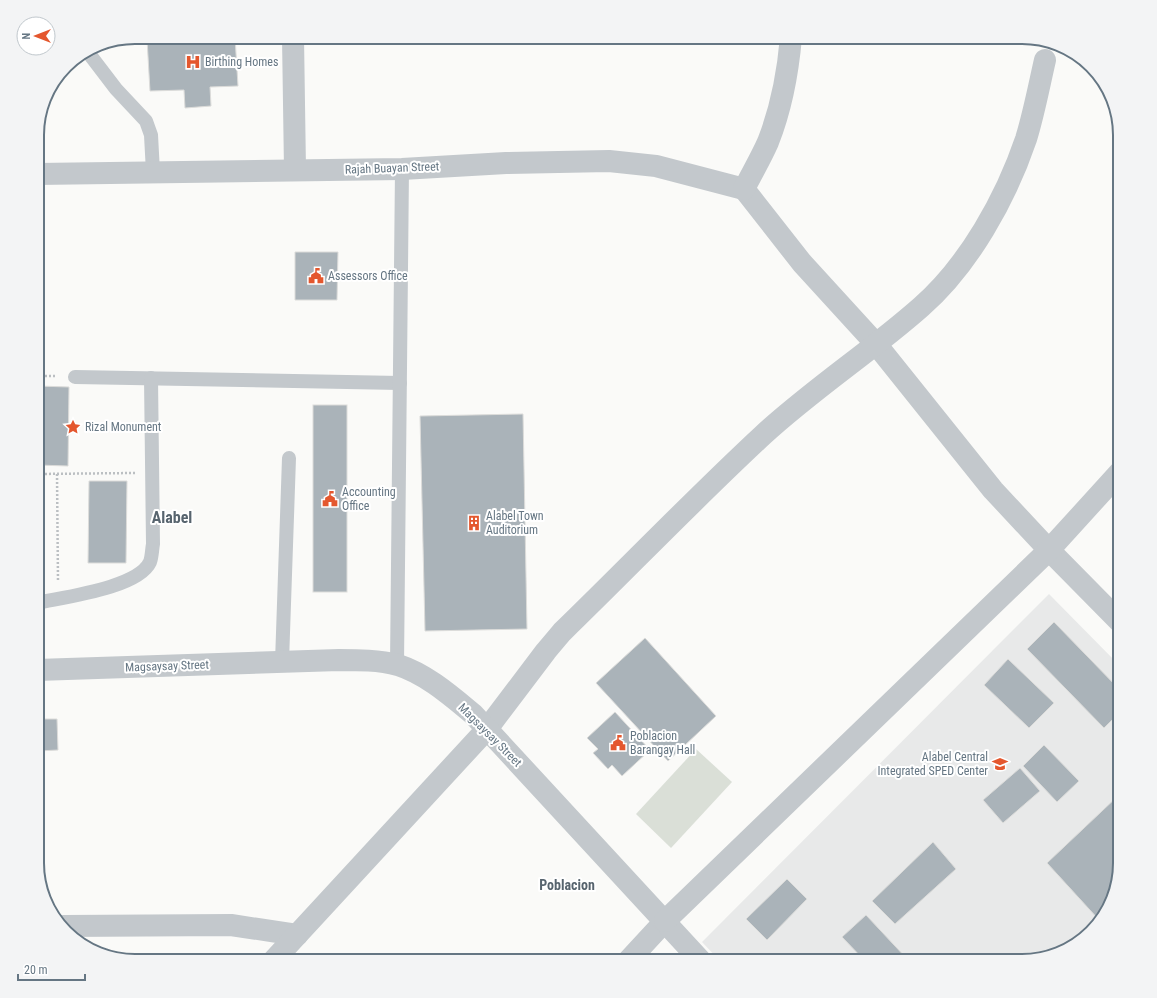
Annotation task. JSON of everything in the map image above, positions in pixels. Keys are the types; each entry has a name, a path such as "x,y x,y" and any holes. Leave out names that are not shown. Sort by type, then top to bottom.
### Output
{"street":[{"path":"293,44 296,170"},
{"path":"790,44 789,63 768,142 744,189 802,263 876,344 993,490 1113,615"},
{"path":"279,954 487,729 546,651 574,621 763,436 812,393 923,306 955,271 1006,191 1026,138 1045,60"},
{"name":"Rajah Buayan Street","path":"44,174 402,170 506,163 609,161 656,166 744,189"},
{"path":"634,954 665,921 1049,550 1113,480"},
{"name":"Magsaysay Street","path":"44,670 339,660 368,661 397,665 422,676 447,693 473,714 695,954"},
{"path":"70,926 231,925 297,935"}],"lane":[{"path":"90,56 116,89 146,121 152,135 153,172"},
{"path":"397,665 402,170"},
{"path":"75,377 400,382"},
{"path":"44,602 121,584 140,574 150,562 153,544 152,378"},
{"path":"282,662 289,458"}],"path":[{"path":"44,474 152,473"},
{"path":"57,474 58,599"}],"shaded area":[{"name":"Alabel Central Integrated SPED Center","path":"1049,594 1113,659 1113,869 1110,887 1098,914 1073,939 1051,949 1022,954 713,954 702,942"},
{"path":"696,749 732,782 671,848 636,814"}],"building":[{"name":"Birthing Homes","path":"147,44 235,44 238,86 210,87 211,106 185,108 184,90 150,91"},
{"name":"Assessors Office","path":"295,252 338,252 337,300 295,300"},
{"path":"44,386 69,387 68,466 44,465"},
{"name":"Accounting Office","path":"313,405 347,405 347,592 313,592"},
{"name":"Alabel Town Auditorium","path":"523,414 527,629 425,631 420,416"},
{"path":"89,481 127,481 126,563 88,563"},
{"path":"1054,622 1113,683 1113,719 1104,728 1027,649"},
{"path":"645,638 716,716 668,761 596,683"},
{"path":"1008,659 1054,703 1029,728 984,685"},
{"name":"Poblacion Barangay Hall","path":"615,712 650,750 622,776 612,765 608,769 593,753 598,749 587,738"},
{"path":"44,719 57,719 58,750 44,751"},
{"path":"1044,745 1079,781 1057,802 1023,766"},
{"path":"1020,768 1040,791 1003,823 983,800"},
{"path":"1113,801 1113,869 1110,887 1104,903 1096,916 1047,863"},
{"path":"933,842 956,869 895,924 872,901"},
{"path":"787,879 807,899 767,940 746,919"},
{"path":"866,915 902,954 858,954 842,937"}],"place":[{"name":"Birthing Homes","path":"193,62"},
{"name":"Assessors Office","path":"316,276"},
{"name":"Rizal Monument","path":"73,427"},
{"name":"Accounting Office","path":"330,499"},
{"name":"Alabel Town Auditorium","path":"474,523"},
{"name":"Poblacion Barangay Hall","path":"618,743"},
{"name":"Alabel Central Integrated SPED Center","path":"1000,764"}],"district":[{"name":"Alabel","path":"172,517"},
{"name":"Poblacion","path":"567,885"}]}
